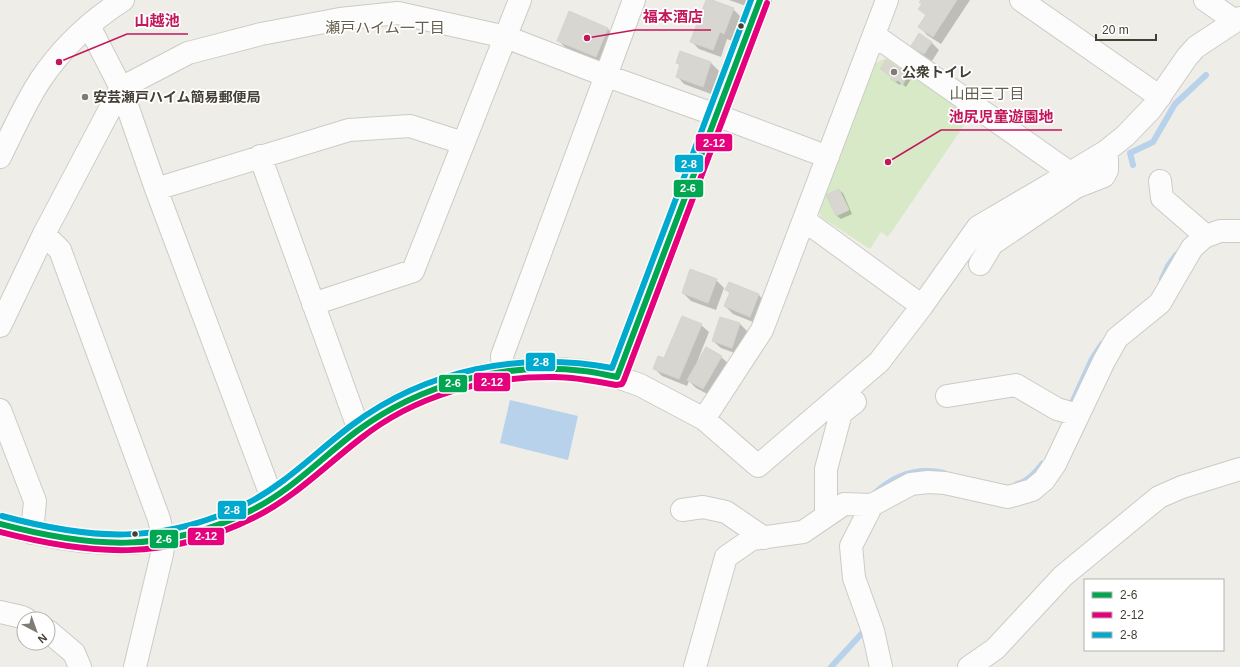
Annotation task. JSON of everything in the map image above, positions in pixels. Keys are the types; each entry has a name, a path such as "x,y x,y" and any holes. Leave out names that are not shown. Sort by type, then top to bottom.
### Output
{"main road":[{"path":"0,524 68,541 99,544 130,544 164,540 222,524 251,511 304,476 359,430 386,412 417,396 448,384 503,373 549,370 583,371 617,377 760,0"}],"street":[{"path":"0,157 27,102 42,78 72,42 107,11 123,0"},
{"path":"313,304 413,271 520,0"},
{"path":"503,373 502,356 634,0"},
{"path":"704,419 762,330 887,0"},
{"path":"1021,0 1160,96"},
{"path":"617,377 640,385 704,419 758,466 879,362 922,306 978,227 1105,152 1125,136 1139,123 1196,47 1238,19 1205,0"},
{"path":"0,326 44,234 121,88 188,53 261,34 340,20 401,6 506,37 607,76 828,157"},
{"path":"90,26 121,88 156,189 272,498"},
{"path":"874,35 1070,173"},
{"path":"156,189 349,130 410,126 463,143"},
{"path":"980,264 992,244 1076,187 1104,176 1108,170 1105,152"},
{"path":"260,156 359,430"},
{"path":"1160,181 1162,198 1200,231 1240,231"},
{"path":"804,220 922,306"},
{"path":"695,667 726,556 752,539 803,532 844,504 872,505 911,484 928,482 945,483 1008,497 1032,490 1044,480 1055,464 1070,413 1104,361 1116,338 1160,303 1192,248 1200,231"},
{"path":"44,234 60,250 159,519 164,540 135,667"},
{"path":"947,396 1016,385 1070,413"},
{"path":"826,516 826,469 841,413 855,402"},
{"path":"0,410 35,501 32,533"},
{"path":"969,667 995,649 1063,576 1159,498 1182,487 1240,469"},
{"path":"872,505 851,546 854,578 873,631 881,667"},
{"path":"682,510 703,507 726,512 764,538"},
{"path":"0,612 16,616"},
{"path":"56,638 74,653 80,667"}],"green space":[{"path":"889,57 971,115 888,237 881,232 870,249 821,217 819,210 875,63"}],"water":[{"path":"510,400 578,416 568,460 500,443"}],"building":[{"path":"706,0 712,0 734,8 724,34 720,32 713,50 690,42"},
{"path":"921,0 957,0 933,37 918,27 926,15 918,9 922,4 919,2"},
{"path":"569,11 608,28 596,57 557,41"},
{"path":"919,33 932,42 924,54 911,46"},
{"path":"680,51 711,62 703,87 676,77 680,64 676,63"},
{"name":"公衆トイレ","path":"886,60 908,75 903,84 897,80 896,82 890,79 892,77 880,69"},
{"path":"839,189 849,210 836,216 826,195"},
{"path":"690,269 717,279 708,303 682,293"},
{"path":"729,282 759,294 750,317 724,306 730,292 725,290"},
{"path":"682,316 702,324 679,379 653,369 658,356 664,358"},
{"path":"720,317 740,323 732,348 712,341"},
{"path":"706,347 722,356 703,389 687,380"}],"waterway":[{"path":"1133,165 1130,153 1153,142 1175,104 1206,75"},
{"path":"1162,279 1168,266 1176,255"},
{"path":"1072,403 1092,359 1102,344"},
{"path":"1017,484 1028,479 1042,464"},
{"path":"874,494 889,482 906,474 924,471 944,473"},
{"path":"831,667 865,630"}],"transit line":[{"name":"2-8","path":"2,516 66,530 96,534 155,532 185,527 215,517 261,496 288,477 352,425 381,406 411,390 443,378 476,369 510,364 544,362 578,363 612,368 751,0"},
{"name":"2-6","path":"617,377 760,0"},
{"name":"2-12","path":"0,532 66,546 98,549 128,550 159,548 190,542 221,532 268,510 295,492 360,439 381,424 403,411 427,400 477,385 502,380 554,377 616,385 622,384 767,3"},
{"name":"2-6","path":"0,524 33,532 96,542 126,543 187,535 218,525 265,503 305,474 357,431 408,400 436,389 494,373 524,370 554,369 584,371 617,377"}],"place":[{"name":"福本酒店","path":"587,38"},
{"name":"山越池","path":"59,62"},
{"name":"公衆トイレ","path":"894,72"},
{"name":"安芸瀬戸ハイム簡易郵便局","path":"85,97"},
{"name":"池尻児童遊園地","path":"888,162"}],"district":[{"name":"瀬戸ハイム一丁目","path":"385,27"},
{"name":"山田三丁目","path":"987,93"}]}
